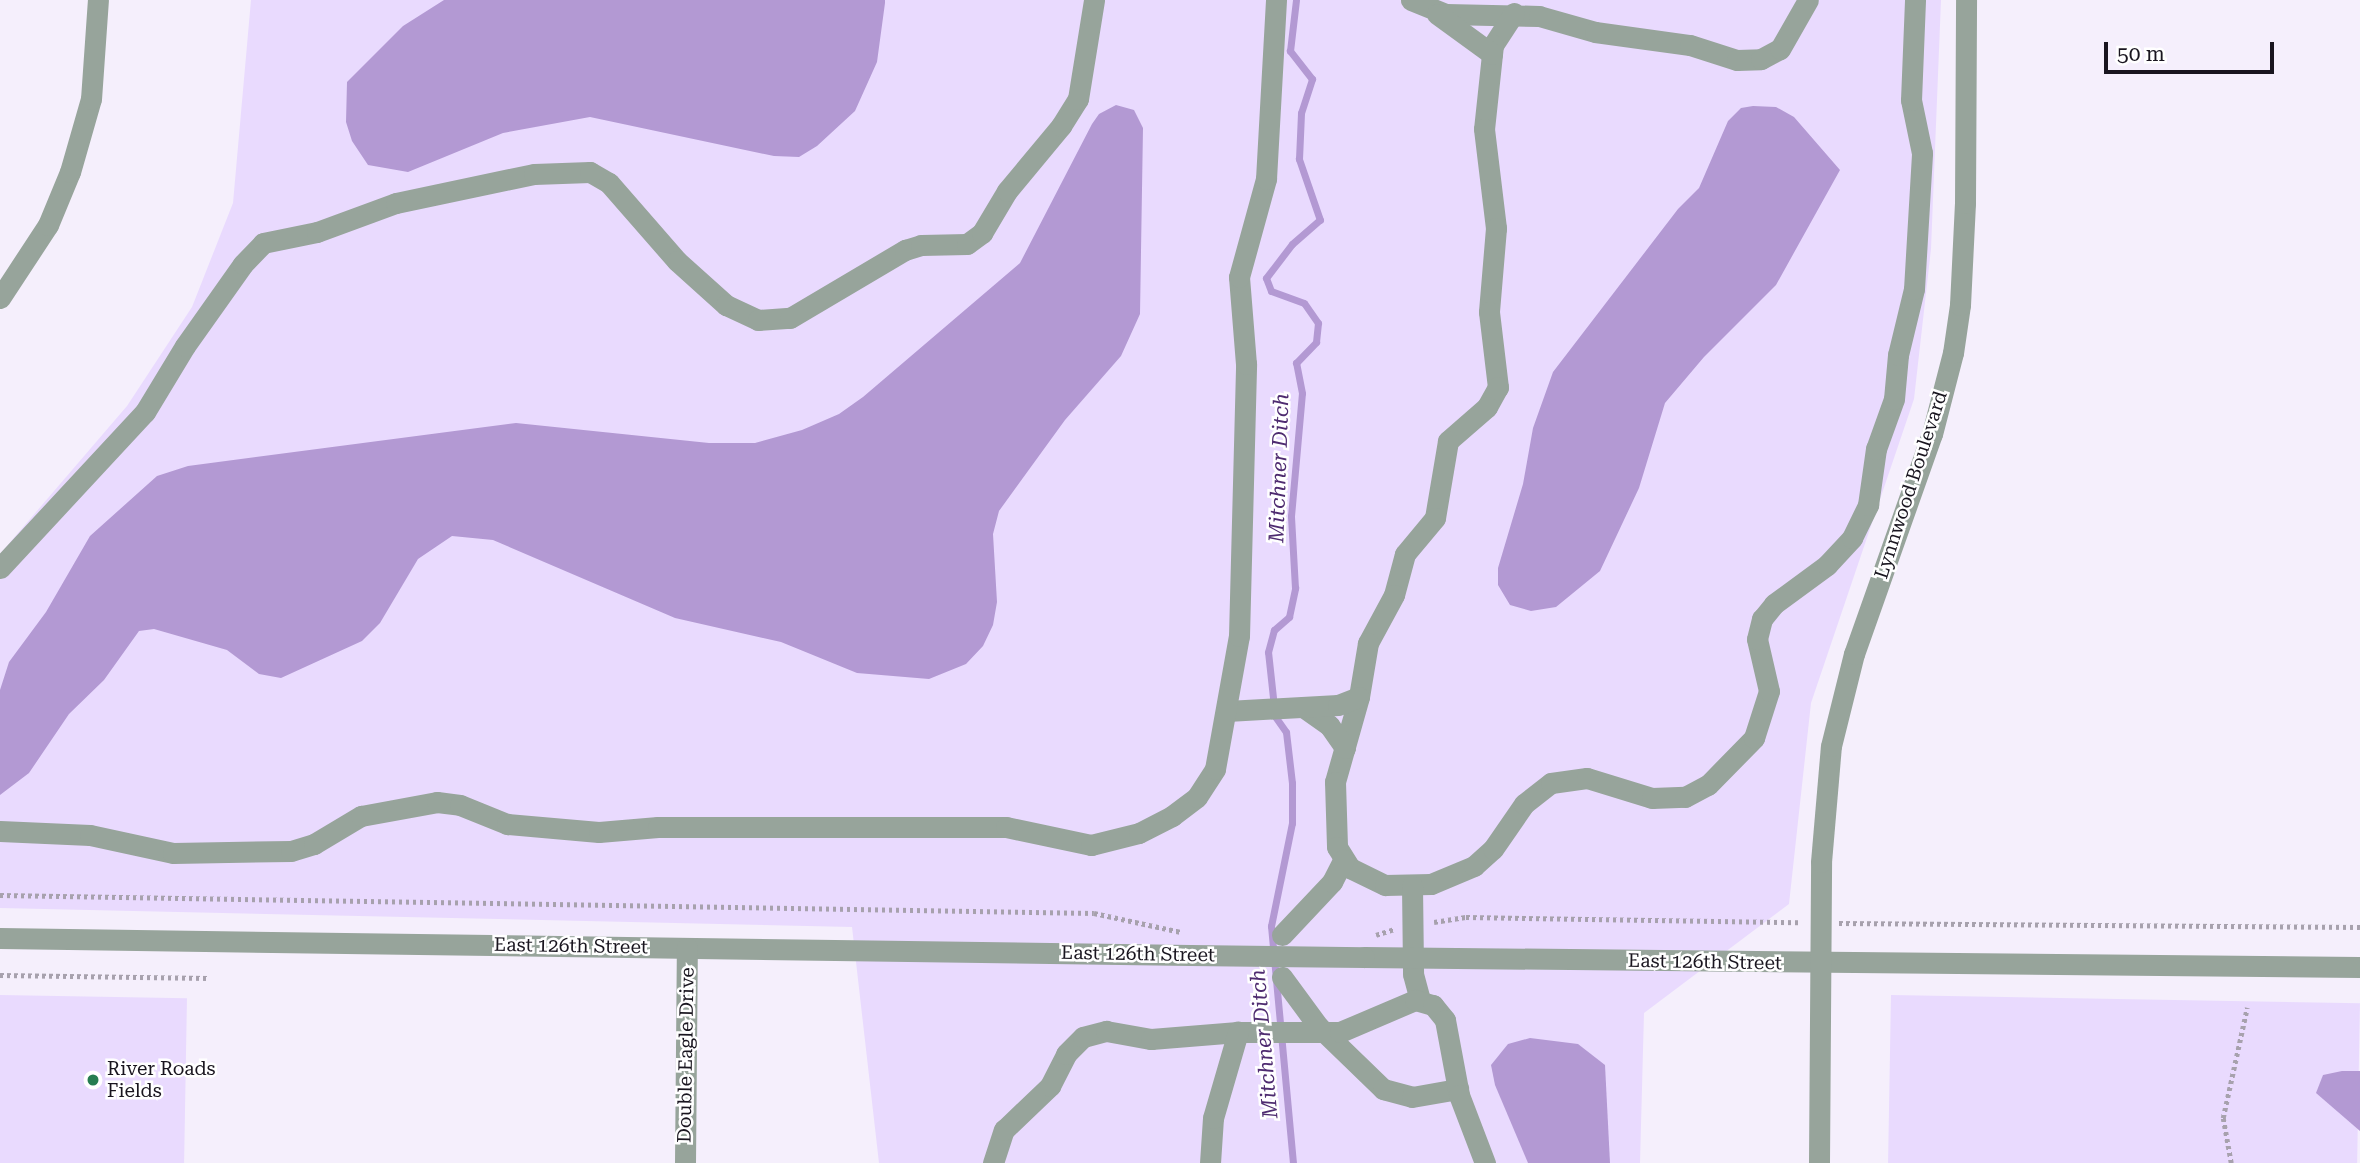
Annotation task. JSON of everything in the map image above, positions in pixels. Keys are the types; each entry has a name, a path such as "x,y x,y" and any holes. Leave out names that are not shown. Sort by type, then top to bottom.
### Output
{"street":[{"path":"0,298 48,225 70,172 91,99 98,0"},
{"path":"0,568 145,412 185,346 243,264 263,243 317,232 396,203 534,174 590,172 609,183 677,261 726,305 758,320 790,318 914,246 957,246 982,233 1007,191 1062,126 1078,99 1094,0"},
{"path":"0,831 90,835 173,853 291,851 314,844 361,816 437,802 460,805 508,824 599,832 658,827 1006,827 1102,844 1153,827 1197,797 1219,756 1227,711 1243,580 1246,364 1240,266 1266,179 1276,0"},
{"path":"1411,0 1435,12 1492,54"},
{"path":"1435,12 1514,13 1752,60 1780,49 1808,0"},
{"path":"1514,13 1495,36 1485,148 1496,228 1489,312 1498,387 1487,407 1448,441 1438,508 1405,554 1394,595 1368,643 1359,697 1335,782 1332,817 1343,860 1371,881 1412,886 1448,880 1474,866 1493,849 1524,804 1551,783 1587,778 1652,798 1685,797 1708,785 1754,738 1769,691 1758,639 1762,619 1774,604 1827,565 1852,538 1868,505 1875,449 1894,399 1898,355 1913,289 1922,153 1911,100 1915,0"},
{"name":"Lynnwood Boulevard","path":"1819,1163 1821,862 1831,746 1854,654 1932,434 1955,341 1965,203 1966,0"},
{"path":"1227,711 1338,705 1359,697"},
{"path":"1293,707 1329,725 1345,748"},
{"path":"1282,935 1332,882 1343,860"},
{"path":"1412,886 1413,958 1420,1000"},
{"name":"East 126th Street","path":"0,938 687,948 1364,948 1413,958 1821,964 2360,967"},
{"name":"Double Eagle Drive","path":"685,1163 687,948"},
{"path":"2360,958 2360,967"},
{"path":"1282,977 1326,1033 1392,1094 1412,1097 1458,1089"},
{"path":"993,1163 1004,1130 1050,1086 1066,1054 1083,1037 1106,1031 1151,1039 1238,1032 1326,1033 1350,1030 1406,1002 1420,1000 1433,1005 1445,1020 1458,1089 1485,1163"},
{"path":"1210,1163 1213,1118 1238,1032"}],"path":[{"path":"0,895 1094,913 1169,926 1191,946"},
{"path":"1364,948 1412,926 1465,917 2360,927"},
{"path":"0,975 208,978"},
{"path":"2231,1163 2223,1118 2247,1008"}],"shaded area":[{"path":"251,0 1941,0 1931,249 1914,399 1811,703 1789,904 1644,1013 1640,1163 879,1163 852,927 0,908 0,554 127,406 192,307 233,203"},
{"path":"444,0 885,0 885,3 877,62 855,111 817,146 799,157 774,156 590,117 503,133 408,172 368,165 352,141 346,122 347,82 403,26"},
{"path":"1116,105 1134,110 1143,128 1140,314 1121,356 1065,420 999,511 993,534 997,602 993,625 983,646 966,664 929,679 857,673 781,642 675,618 493,540 452,536 418,559 380,623 362,641 281,678 259,674 227,650 154,629 139,631 104,680 69,714 29,773 0,795 0,690 9,662 46,612 90,536 157,476 188,466 516,423 709,443 755,443 802,430 839,414 863,397 1020,263 1092,124 1099,114"},
{"path":"1776,107 1794,117 1840,170 1776,285 1704,357 1665,403 1639,488 1600,571 1556,607 1531,611 1510,605 1498,585 1498,568 1523,484 1533,428 1553,372 1678,209 1699,188 1728,121 1741,108"},
{"name":"River Roads Fields","path":"0,995 187,998 184,1163 0,1163"},
{"path":"1891,995 2360,1003 2357,1163 1888,1163"},
{"path":"1530,1038 1578,1044 1605,1065 1610,1163 1528,1163 1495,1085 1491,1065 1508,1044"},
{"path":"2360,1071 2360,1131 2316,1093 2323,1075"}],"waterway":[{"name":"Mitchner Ditch","path":"1293,1163 1271,926 1292,823 1292,783 1286,732 1275,716 1268,652 1274,630 1289,617 1295,588 1291,516 1302,393 1296,363 1316,342 1318,323 1304,303 1271,291 1266,278 1292,244 1320,220 1299,159 1301,113 1312,79 1290,51 1296,0"}],"place":[{"name":"River Roads Fields","path":"93,1080"}]}
